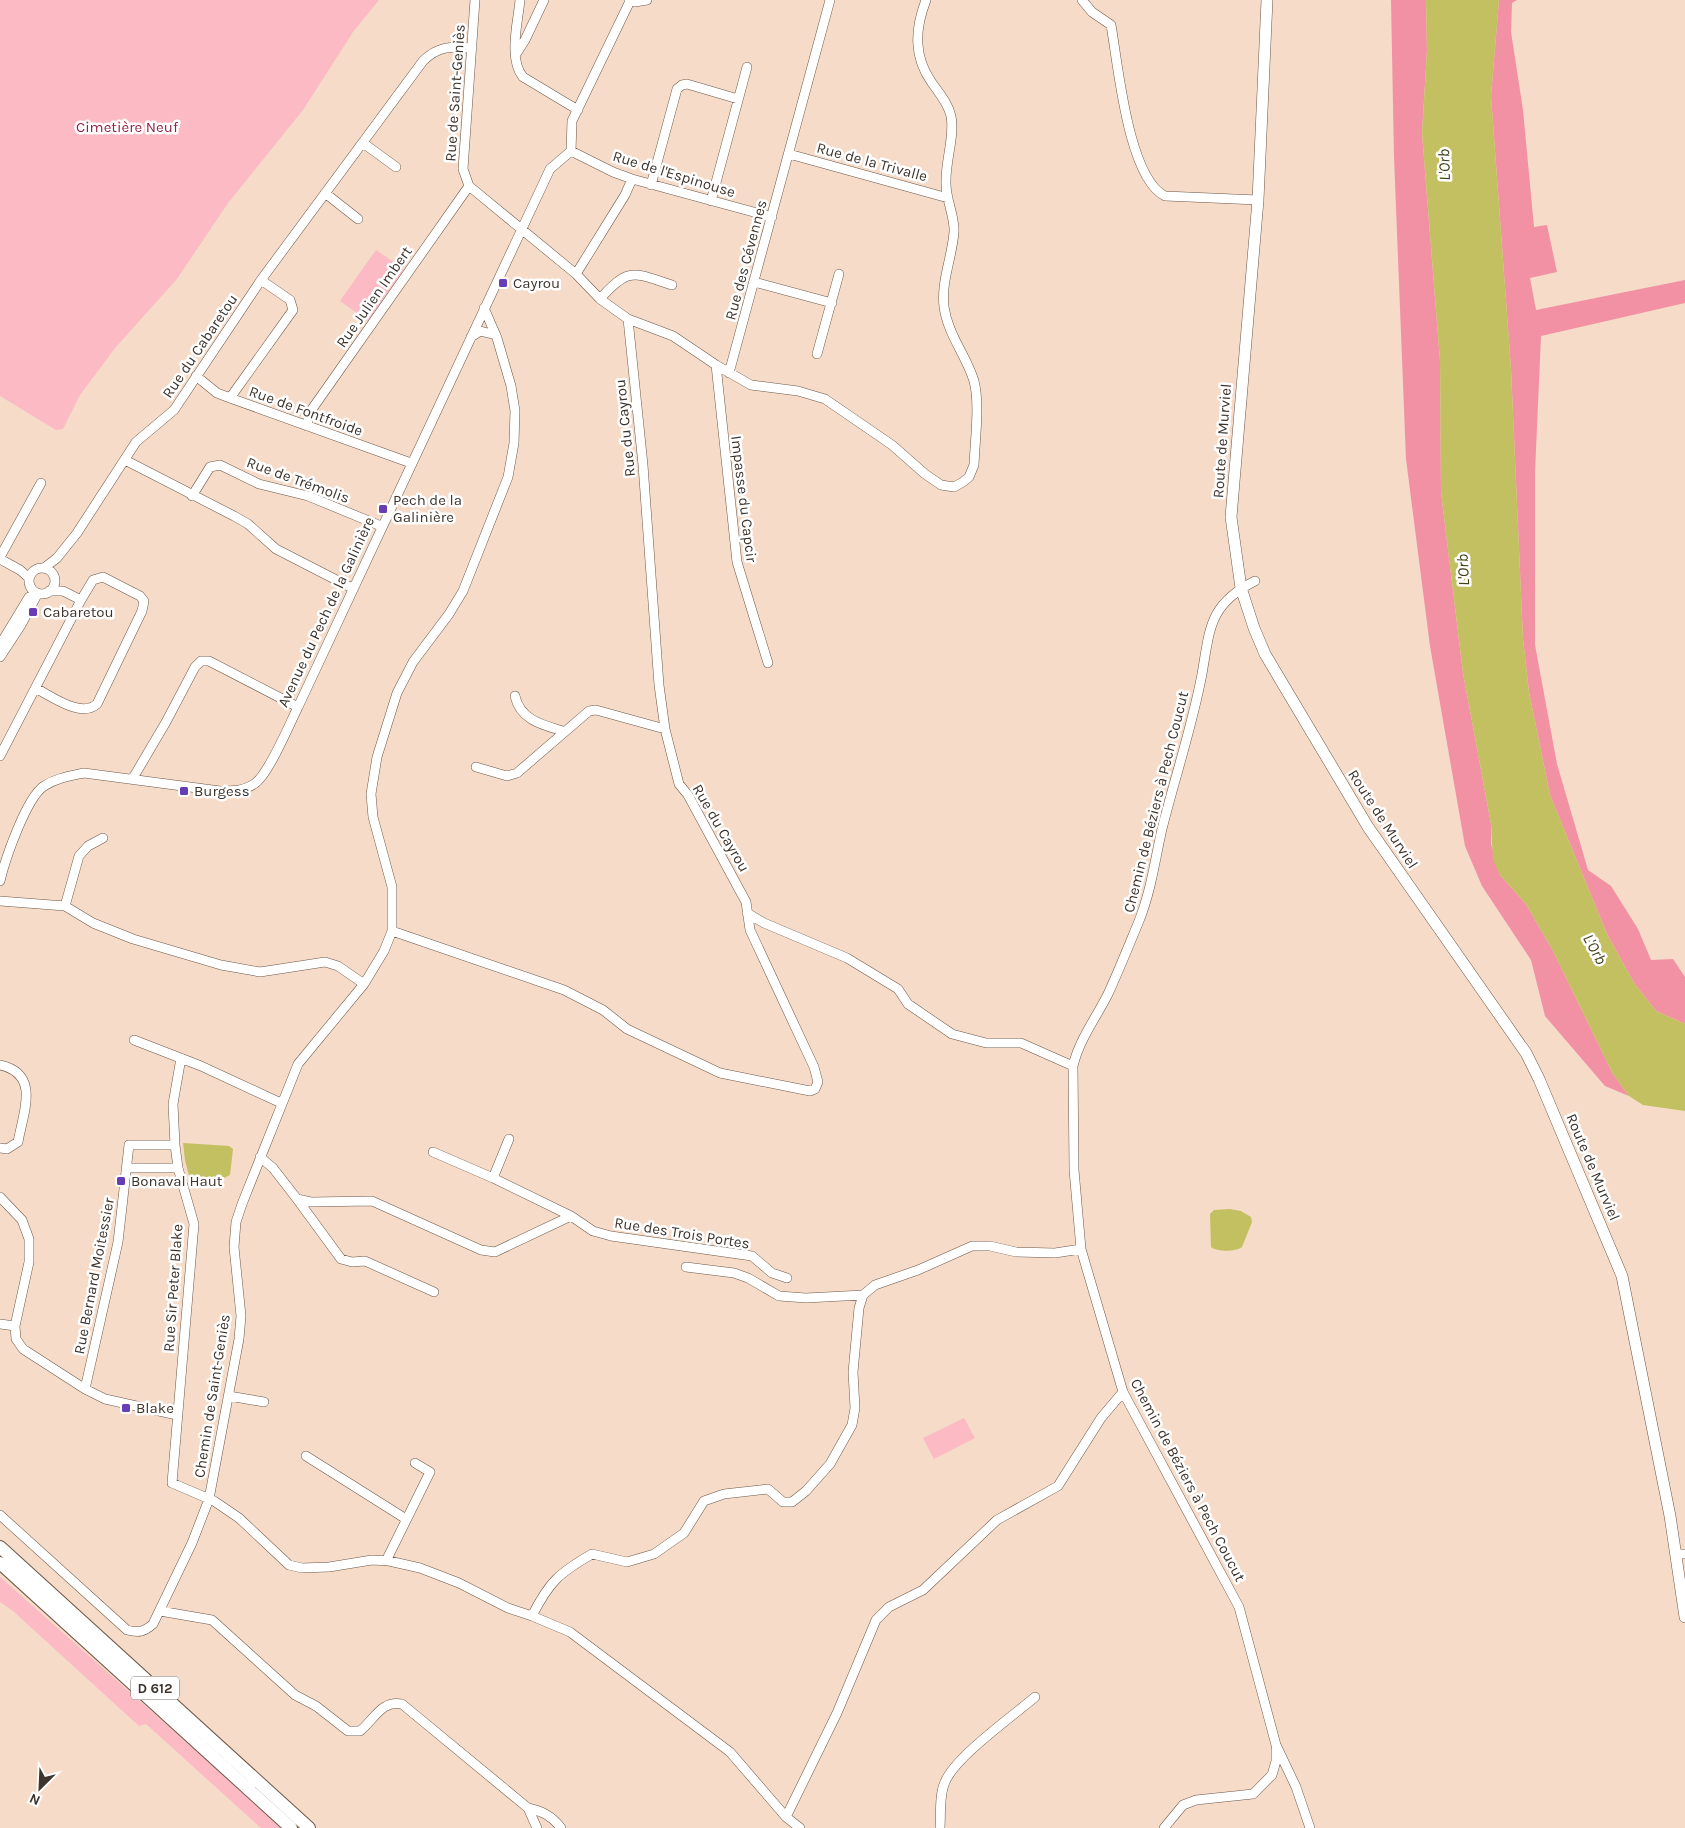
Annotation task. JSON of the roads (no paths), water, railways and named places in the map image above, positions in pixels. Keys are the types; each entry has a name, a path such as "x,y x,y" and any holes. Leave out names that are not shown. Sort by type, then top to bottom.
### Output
{"highway":[{"name":"D 612","path":"0,1547 309,1828"},
{"name":"D 612","path":"0,1564 291,1828"}],"main road":[{"name":"Route de Murviel","path":"1267,0 1258,200 1231,517 1241,588 1265,654 1368,827 1526,1053 1539,1079 1622,1276 1681,1554 1685,1617"}],"street":[{"name":"Rue de Saint-Geniès","path":"469,186 463,169 474,0"},
{"path":"520,0 516,54 517,70 523,77 578,110"},
{"path":"516,54 525,40 544,0"},
{"path":"570,151 571,126 630,0 641,2 646,0"},
{"name":"Rue des Cévennes","path":"729,373 830,0"},
{"path":"469,186 576,274 600,299 628,319 673,336 716,365 751,385 798,391 825,398 892,444 926,474 942,485 954,486 964,482 969,477 974,465 976,402 974,382 951,334 944,308 944,278 954,230 946,184 952,127 951,114 943,97 931,81 921,62 917,44 918,26 926,0"},
{"path":"1082,0 1092,12 1111,25 1130,133 1141,165 1156,191 1165,196 1258,200"},
{"name":"Rue du Cabaretou","path":"35,579 57,558 77,533 136,442 174,410 261,280 428,56 434,51 450,46 472,48"},
{"path":"711,202 747,67"},
{"path":"651,185 676,89 687,84 738,99"},
{"path":"363,142 396,167"},
{"name":"Rue de l'Espinouse","path":"570,151 632,179 711,202 772,217"},
{"name":"Avenue du Pech de la Galinière","path":"0,881 5,862 30,803 42,787 63,777 84,773 220,791 240,790 255,784 264,774 298,707 381,526 550,169 570,151"},
{"name":"Rue de la Trivalle","path":"789,154 948,198"},
{"path":"576,274 625,195 632,179"},
{"name":"Rue Julien Imbert","path":"307,426 310,412 469,186"},
{"path":"325,193 358,219"},
{"path":"600,299 624,275 637,274 672,285"},
{"path":"817,354 839,274"},
{"path":"230,398 292,310 290,300 261,280"},
{"path":"754,282 832,303"},
{"name":"Chemin de Saint-Geniès","path":"0,1515 127,1630 145,1632 153,1624 192,1543 209,1499 229,1396 241,1316 234,1247 236,1222 281,1103 298,1064 364,984 384,951 392,931 392,887 373,817 370,794 377,757 397,693 412,662 449,614 463,591 508,477 514,443 515,411 511,386 496,335 484,308"},
{"name":"Rue du Cayrou","path":"392,931 564,990 603,1010 627,1029 720,1073 810,1091 816,1089 818,1082 814,1066 750,930 746,902 688,795 679,784 665,729 654,641 643,465 628,319"},
{"path":"470,337 480,331 496,335"},
{"name":"Impasse du Capcir","path":"716,365 737,562 768,663"},
{"name":"Rue de Fontfroide","path":"196,376 217,393 411,463"},
{"path":"125,460 248,524 276,549 352,588"},
{"name":"Rue de Trémolis","path":"192,496 210,467 220,465 260,484 308,496 381,526"},
{"path":"41,483 0,558 35,579 52,582 63,591 81,600"},
{"name":"Rue du Cabaretou","path":"52,582 57,558"},
{"path":"0,756 93,580 102,577 140,596 144,601 142,610 97,704 91,710 82,710 37,689"},
{"path":"35,579 52,582"},
{"path":"0,645 29,597 35,579"},
{"path":"0,657 21,625 35,579"},
{"name":"Chemin de Béziers à Pech Coucut","path":"1255,581 1241,588 1220,605 1214,619 1193,719 1162,830 1158,861 1140,918 1108,994 1076,1053 1073,1066 1074,1170 1081,1249 1123,1392 1239,1607 1276,1745 1296,1787 1310,1828"},
{"path":"133,778 166,722 195,667 202,661 209,661 298,707"},
{"path":"515,696 516,703 534,723 563,731"},
{"path":"476,767 507,776 517,773 584,714 596,710 665,729"},
{"path":"66,906 78,856 88,846 102,838"},
{"path":"0,901 66,906 93,922 132,939 221,965 260,972 326,962 338,966 364,984"},
{"path":"748,913 764,923 847,958 898,989 908,1004 952,1034 986,1043 1021,1043 1073,1066"},
{"path":"134,1040 182,1058 281,1103"},
{"name":"Rue Sir Peter Blake","path":"182,1058 172,1104 178,1168 194,1224 172,1483 209,1499"},
{"path":"0,1065 13,1068 23,1078 27,1091 18,1142 7,1149 0,1148"},
{"path":"493,1178 509,1139"},
{"name":"Rue Bernard Moitessier","path":"85,1390 118,1242 128,1168 129,1145 175,1145"},
{"name":"Rue des Trois Portes","path":"433,1152 493,1178 570,1216 593,1231 612,1236 752,1256 772,1273 787,1278"},
{"path":"260,1157 273,1168 342,1259 352,1262 365,1261 434,1292"},
{"path":"128,1168 178,1168"},
{"path":"0,1198 22,1220 29,1238 29,1262 15,1326 16,1339 23,1349 85,1390 105,1399 177,1415"},
{"path":"296,1199 311,1202 372,1201 481,1250 495,1252 570,1216"},
{"path":"532,1616 544,1592 557,1576 573,1564 592,1554 627,1562 654,1554 684,1533 704,1501 724,1494 768,1489 783,1502 792,1502 806,1491 830,1464 852,1425 855,1408 853,1372 859,1308 863,1296 875,1285 918,1270 972,1246 990,1246 1016,1252 1055,1253 1081,1249"},
{"path":"686,1266 734,1273 748,1278 779,1296 806,1298 863,1296"},
{"path":"0,1324 15,1326"},
{"path":"786,1817 837,1713 876,1620 889,1607 923,1590 997,1520 1058,1486 1101,1418 1123,1392"},
{"path":"229,1396 264,1402"},
{"path":"306,1456 406,1519"},
{"path":"386,1561 430,1472 415,1463"},
{"path":"209,1499 239,1518 289,1564 302,1568 329,1567 372,1560 420,1568 459,1583 508,1608 570,1632 730,1752 786,1817 800,1828"},
{"path":"160,1611 212,1620 295,1695 316,1706 348,1731 360,1731 384,1706 393,1703 402,1704 528,1808 537,1828"},
{"path":"940,1828 942,1790 945,1780 972,1749 1035,1697"},
{"path":"1164,1828 1183,1805 1196,1800 1254,1794 1272,1775 1276,1761 1276,1745"},
{"path":"528,1808 542,1811 561,1828"}],"water":[{"name":"L'Orb","path":"1426,0 1499,0 1491,96 1511,369 1523,639 1529,692 1550,795 1607,934 1634,983 1656,1011 1685,1024 1685,1111 1643,1105 1629,1096 1613,1074 1553,951 1526,904 1500,875 1493,860 1491,824 1463,673 1441,492 1440,361 1422,133 1427,51"},
{"path":"183,1143 229,1146 233,1149 230,1175 224,1178 189,1176"},
{"path":"1230,1209 1241,1211 1251,1217 1252,1222 1242,1247 1231,1251 1214,1249 1211,1247 1210,1214 1214,1210"}],"place":[{"name":"Cayrou","path":"503,283"},
{"name":"Pech de la Galinière","path":"383,509"},
{"name":"Cabaretou","path":"33,612"},
{"name":"Burgess","path":"184,791"},
{"name":"Bonaval Haut","path":"121,1181"},
{"name":"Blake","path":"126,1408"}],"park label":[{"name":"Cimetière Neuf","path":"127,127"}]}
